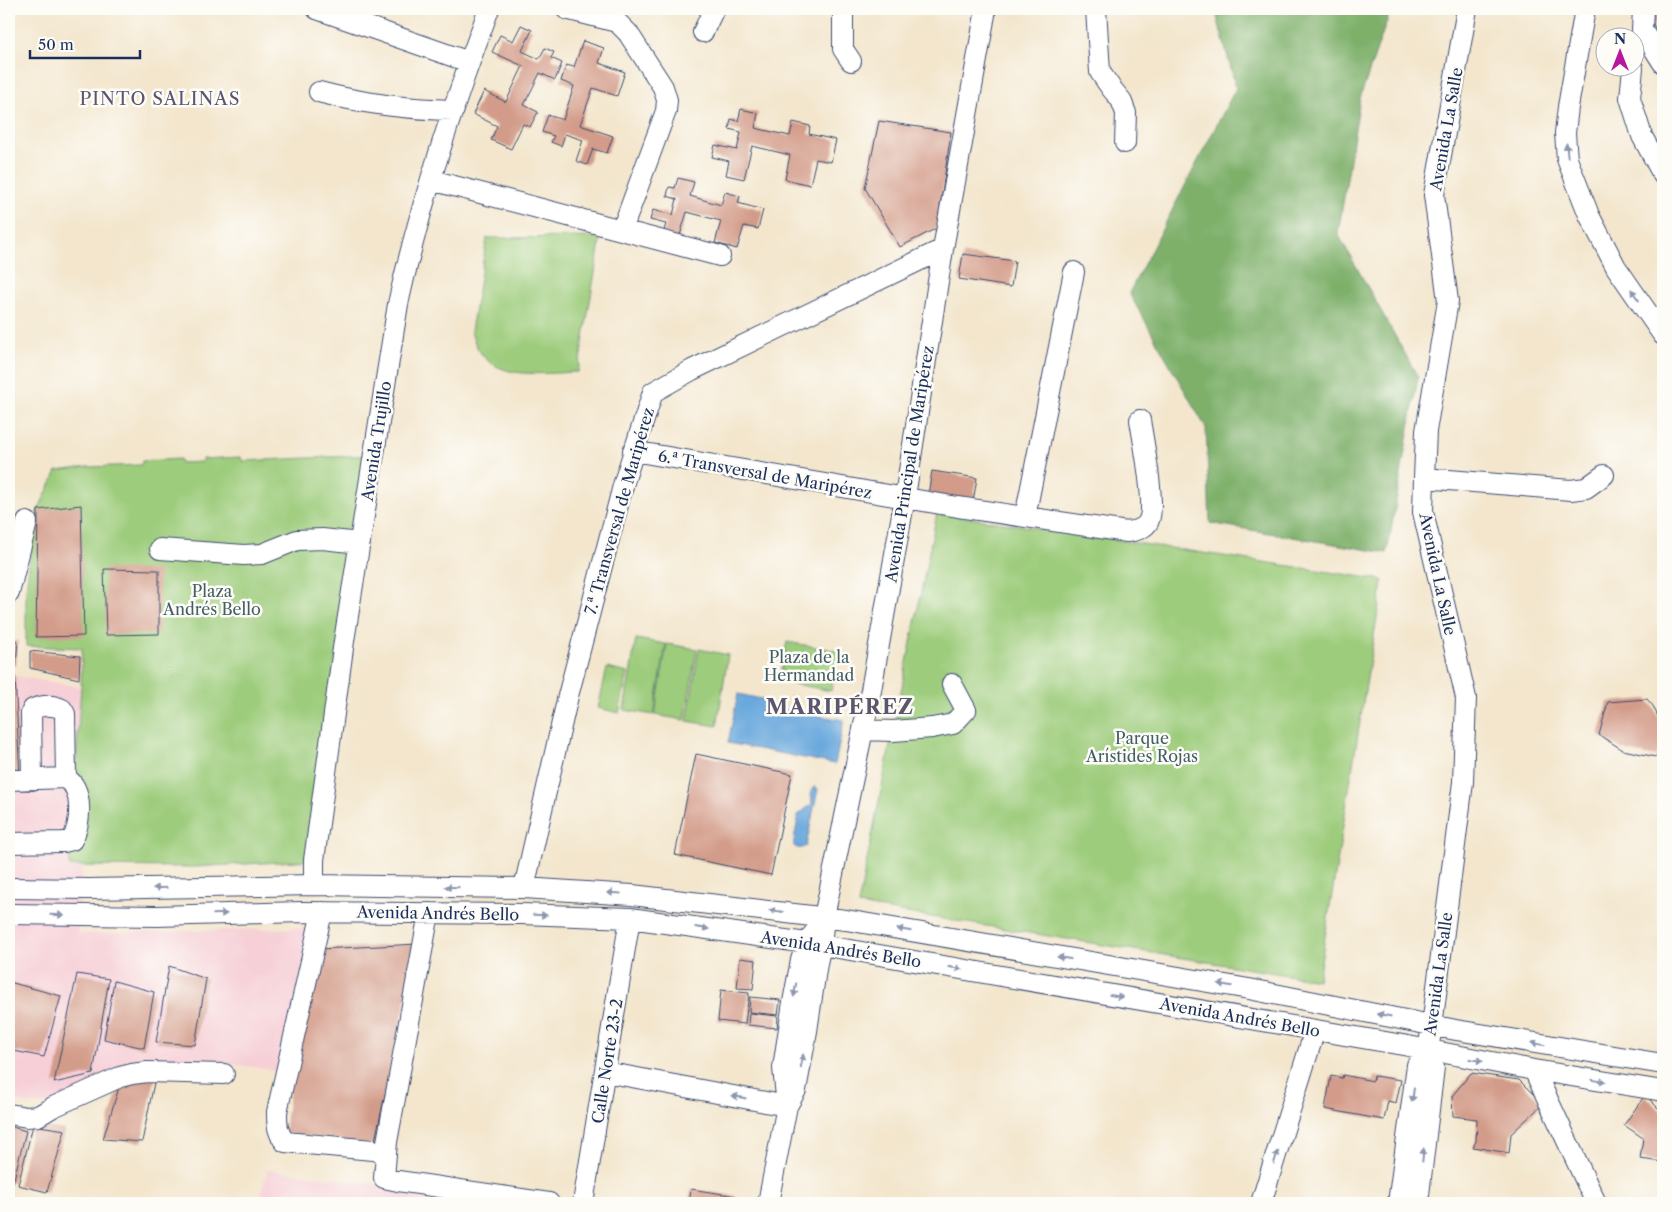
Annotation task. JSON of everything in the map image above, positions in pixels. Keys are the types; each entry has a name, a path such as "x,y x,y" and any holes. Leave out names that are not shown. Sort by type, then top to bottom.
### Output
{"street":[{"path":"317,9 469,62"},
{"name":"Avenida Trujillo","path":"314,885 314,860 344,641 398,304 407,261 431,180 469,62 489,9"},
{"path":"566,9 616,22 628,33 663,87 666,111 622,230"},
{"path":"703,32 714,9"},
{"path":"843,9 842,49 851,61"},
{"name":"Avenida Principal de Maripérez","path":"768,1203 786,1106 783,1068 800,968 814,944 824,917 864,730 905,497 943,249 986,9"},
{"path":"1096,9 1100,72 1121,100 1126,113 1125,143"},
{"name":"Avenida La Salle","path":"1398,1203 1417,1065 1428,1050 1432,1026 1463,782 1466,698 1423,512 1426,431 1448,301 1434,195 1467,9"},
{"path":"1585,9 1568,107 1565,133 1567,159 1588,215 1616,267 1663,335"},
{"path":"1642,9 1642,28"},
{"path":"1644,33 1663,63"},
{"path":"1632,78 1630,98 1642,136 1663,175"},
{"path":"319,92 346,99 412,109 454,110"},
{"path":"431,180 720,256"},
{"name":"7.ª Transversal de Maripérez","path":"524,888 568,696 633,452 653,392 700,365 943,249"},
{"path":"1025,517 1074,272"},
{"name":"6.ª Transversal de Maripérez","path":"633,452 1127,532 1139,530 1149,522 1151,497 1140,420"},
{"path":"1424,478 1572,490 1586,488 1604,475"},
{"path":"9,593 27,522"},
{"path":"160,549 244,555 262,554 297,540 322,539 360,543"},
{"path":"864,730 903,731 953,724 966,710 952,684"},
{"path":"32,780 31,713 33,709 41,706 58,706 64,714 66,778"},
{"path":"9,780 66,778 72,782 78,802 77,831 72,840 64,842 9,843"},
{"name":"Avenida Andrés Bello","path":"9,888 89,889 314,885 524,888 632,894 824,917 1249,989 1410,1020 1432,1026 1663,1064"},
{"path":"322,912 277,1112 277,1127 285,1142 373,1150"},
{"name":"Avenida Andrés Bello","path":"9,914 157,916 322,912 630,918 814,944 1663,1091"},
{"path":"429,913 387,1142 384,1178 398,1182 549,1203"},
{"name":"Calle Norte 23-2","path":"584,1203 630,918"},
{"path":"1261,1203 1315,1030"},
{"name":"Avenida La Salle","path":"1418,1203 1434,1066 1428,1050"},
{"path":"1534,1070 1596,1203"},
{"path":"9,1114 27,1117 38,1116 53,1107 120,1077 132,1074 147,1072 224,1074"},
{"path":"604,1072 786,1106"}],"shaded area":[{"path":"9,675 85,689 82,866 78,934 311,928 280,1071 196,1059 157,1059 131,1062 50,1105 30,1104 9,1099"},
{"path":"267,1170 530,1203 259,1203"}],"green space":[{"path":"1215,9 1391,9 1360,98 1338,234 1418,377 1387,553 1210,523 1206,428 1129,293 1236,88"},
{"path":"601,237 578,372 514,372 499,368 487,360 478,348 471,331 487,238"},
{"name":"Plaza Andrés Bello","path":"374,455 314,860 194,867 69,866 82,648 26,646 26,589 36,514 57,471 87,467 141,465 142,461 180,459 181,463 202,462 202,459 241,457 242,461"},
{"name":"Parque Arístides Rojas","path":"937,513 1383,580 1318,980 858,905"},
{"path":"636,639 666,644 654,715 624,710"},
{"name":"Plaza de la Hermandad","path":"787,642 839,651 831,691 779,681"},
{"path":"667,644 697,649 685,720 655,715"},
{"path":"699,649 728,655 717,726 687,721"},
{"path":"607,668 628,673 619,713 598,708"}],"water":[{"path":"738,694 766,700 770,708 844,720 835,764 728,743"},
{"path":"814,787 818,789 806,846 798,848 794,846 794,843 798,815 812,804 811,791"}],"building":[{"path":"1653,9 1663,9 1663,47 1653,23"},
{"path":"521,25 532,30 522,51 539,59 545,48 554,52 551,58 562,63 555,80 540,73 524,105 538,112 530,127 523,124 511,149 491,140 497,126 473,114 484,91 506,102 523,66 492,52 500,35 513,41"},
{"path":"583,41 604,48 599,63 625,72 617,96 593,88 580,125 613,136 607,153 593,149 587,165 576,161 583,140 565,134 561,146 551,142 554,136 542,132 548,115 563,120 574,86 561,81 566,65 574,67"},
{"path":"741,109 758,113 755,128 790,136 793,122 810,126 809,134 836,140 831,162 816,159 810,185 785,179 790,155 752,146 744,179 726,175 729,161 712,157 715,145 737,150 741,132 729,129 731,119 738,121"},
{"path":"879,121 951,132 937,228 900,247 865,188"},
{"path":"678,178 694,182 690,196 721,205 725,192 740,196 738,203 763,210 758,229 744,226 737,249 715,243 721,221 687,212 678,242 662,237 666,224 650,220 653,210 673,215 677,199 667,196 669,187 675,188"},
{"path":"963,254 1015,261 1011,287 959,279"},
{"path":"932,471 977,478 973,502 928,495"},
{"path":"81,505 84,636 36,637 38,510"},
{"path":"104,569 159,570 159,634 106,635"},
{"path":"9,641 18,641 16,666 9,665"},
{"path":"30,651 80,656 79,679 30,668"},
{"path":"9,676 15,676 20,779 9,779"},
{"path":"1647,699 1653,706 1663,727 1663,744 1656,757 1623,750 1599,735 1608,702"},
{"path":"696,754 792,774 771,875 675,855"},
{"path":"418,944 374,1145 284,1133 289,1093 320,949"},
{"path":"740,958 756,960 753,989 737,988"},
{"path":"169,966 206,979 195,1045 156,1042"},
{"path":"77,974 109,979 93,1074 54,1083"},
{"path":"114,981 154,992 144,1048 104,1039"},
{"path":"9,982 61,996 44,1057 9,1050"},
{"path":"721,990 749,993 745,1024 718,1021"},
{"path":"750,997 780,1000 778,1015 749,1012"},
{"path":"749,1013 778,1016 777,1028 748,1025"},
{"path":"1471,1073 1519,1080 1543,1104 1511,1134 1509,1153 1473,1147 1476,1141 1477,1119 1453,1116 1452,1096"},
{"path":"1343,1075 1373,1081 1374,1076 1401,1080 1396,1103 1388,1101 1384,1120 1325,1109 1331,1076 1342,1078"},
{"path":"155,1078 142,1142 103,1139 121,1081"},
{"path":"1645,1095 1663,1113 1663,1162 1640,1159 1643,1138 1624,1125"},
{"path":"33,1125 65,1130 47,1192 18,1185"},
{"path":"9,1126 26,1131 13,1183 9,1182"},
{"path":"691,1189 736,1196 735,1203 689,1203"}],"district":[{"name":"PINTO SALINAS","path":"160,99"},
{"name":"MARIPÉREZ","path":"840,706"}]}
